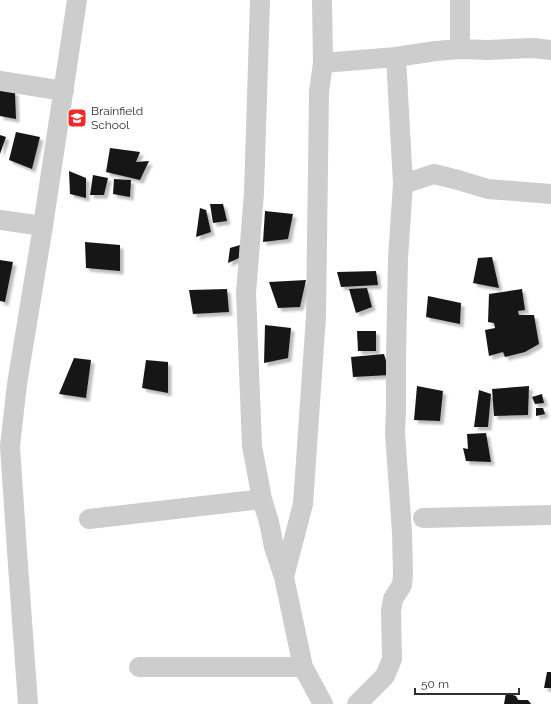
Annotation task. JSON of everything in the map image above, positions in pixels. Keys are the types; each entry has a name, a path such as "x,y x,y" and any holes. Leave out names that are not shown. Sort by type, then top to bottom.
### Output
{"street":[{"path":"28,704 10,446 8,382 43,226 77,0"},
{"path":"260,0 254,193 246,294 252,446 262,499 269,522 274,547 284,577 303,667 323,704"},
{"path":"284,577 303,504 316,316 319,92 324,63 322,0"},
{"path":"460,0 460,49"},
{"path":"324,63 460,49 488,50 533,48 551,50"},
{"path":"357,704 386,676 392,659 391,611 393,599 402,586 403,575 402,532 395,433 398,258 403,184 396,56"},
{"path":"0,81 64,91"},
{"path":"403,184 434,174 488,189 551,194"},
{"path":"0,220 43,226"},
{"path":"89,520 262,499"},
{"path":"423,518 551,515"},
{"path":"139,666 303,667"}],"building":[{"path":"0,89 15,92 16,119 0,116"},
{"path":"16,132 40,137 32,169 9,160"},
{"path":"0,135 6,137 0,154"},
{"path":"110,148 140,152 136,162 149,161 140,180 106,172"},
{"path":"69,171 86,178 86,198 70,194"},
{"path":"93,175 108,178 104,195 90,195"},
{"path":"114,179 131,180 130,197 113,194"},
{"path":"210,204 223,204 227,221 213,223"},
{"path":"200,208 206,210 211,232 196,237"},
{"path":"265,211 293,214 288,239 263,242"},
{"path":"85,242 120,245 120,271 86,268"},
{"path":"240,245 239,258 228,263 230,248"},
{"path":"492,257 499,288 473,283 478,258"},
{"path":"0,260 13,262 5,302 0,301"},
{"path":"376,271 378,285 341,287 337,272"},
{"path":"306,280 300,307 278,308 269,282"},
{"path":"367,288 372,307 356,313 349,289"},
{"path":"227,289 229,312 193,314 189,290"},
{"path":"522,289 525,310 518,311 519,315 534,315 539,344 525,352 505,357 503,352 489,356 485,330 495,328 494,323 488,322 489,294"},
{"path":"428,296 461,303 460,324 426,317"},
{"path":"265,325 291,328 288,358 264,363"},
{"path":"357,331 376,331 376,351 358,351"},
{"path":"384,354 390,375 353,377 351,357"},
{"path":"74,358 91,360 86,398 59,394"},
{"path":"146,360 168,362 168,393 142,388"},
{"path":"417,386 443,391 440,421 414,420"},
{"path":"529,386 528,415 494,416 492,389"},
{"path":"479,390 491,394 488,427 474,427"},
{"path":"542,394 544,403 535,404 532,397"},
{"path":"536,408 543,408 545,414 536,416"},
{"path":"486,433 491,462 466,461 463,448 468,449 467,434"},
{"path":"547,672 551,672 551,688 544,688"},
{"path":"506,693 516,696 518,700 528,700 531,704 504,704"}],"place":[{"name":"Brainfield School","path":"77,118"}]}
